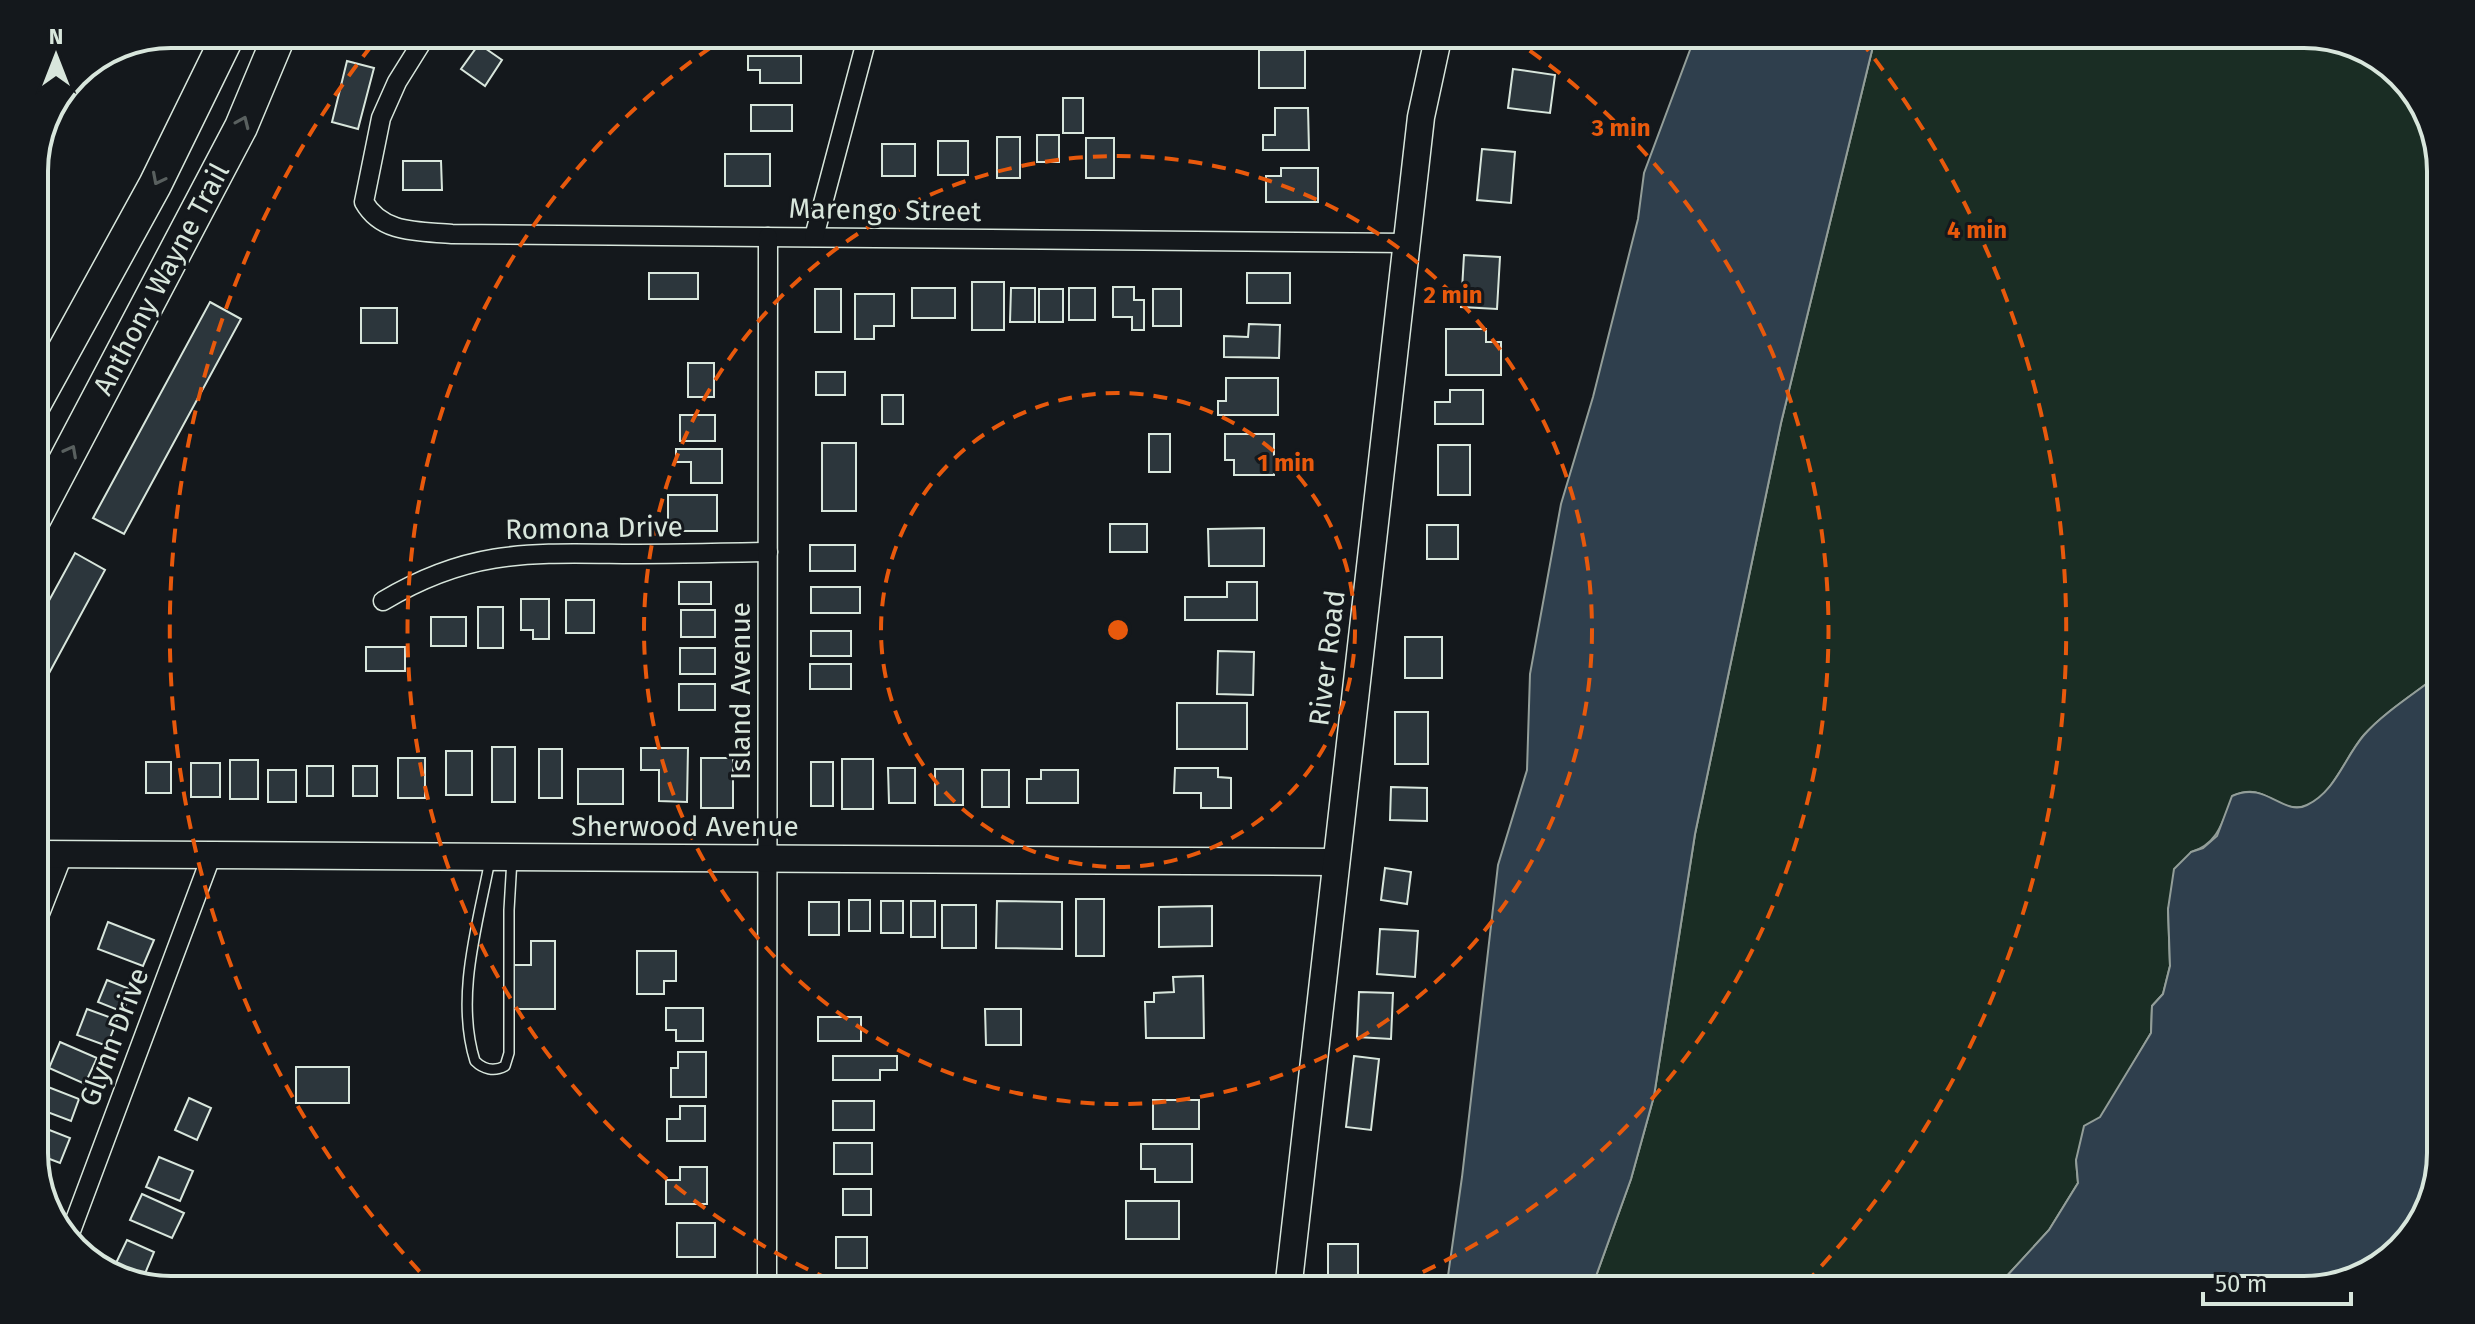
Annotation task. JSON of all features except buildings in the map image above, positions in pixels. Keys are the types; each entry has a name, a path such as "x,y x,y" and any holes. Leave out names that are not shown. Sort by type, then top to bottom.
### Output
{"highway":[{"name":"Anthony Wayne Trail","path":"48,380 155,185 222,48"},
{"name":"Anthony Wayne Trail","path":"48,493 241,127 274,48"}],"street":[{"name":"Marengo Street","path":"418,48 397,82 381,118 364,202 377,220 389,226 452,234 1407,243"},
{"path":"814,237 864,48"},
{"name":"River Road","path":"1290,1276 1421,117 1436,48"},
{"name":"Island Avenue","path":"767,1276 768,237"},
{"name":"Romona Drive","path":"383,601 418,580 466,564 517,554 768,552"},
{"name":"Sherwood Avenue","path":"48,854 1336,862"},
{"name":"Glynn Drive","path":"73,1226 212,854"},
{"path":"48,893 63,855"}],"lane":[{"path":"502,856 509,910 509,1053 505,1066 499,1070 487,1069 475,1061 469,1014 471,959 502,856"}],"green space":[{"path":"1873,48 2328,50 2359,61 2385,78 2414,116 2427,163 2427,683 2372,727 2329,788 2312,804 2292,807 2253,792 2233,796 2214,837 2191,852 2168,909 2170,966 2163,994 2152,1006 2151,1033 2076,1160 2078,1183 2049,1230 2007,1276 1596,1276 1631,1179 1654,1096 1695,834 1781,423"}],"water":[{"path":"1691,48 1873,48 1781,423 1695,834 1654,1096 1631,1179 1596,1276 1448,1276 1498,865 1527,770 1530,674 1561,504 1593,397 1638,219 1644,173"},
{"path":"2427,683 2427,1153 2425,1177 2406,1221 2385,1246 2366,1260 2320,1275 2007,1276 2049,1230 2078,1183 2076,1160 2084,1126 2100,1117 2151,1033 2152,1006 2163,994 2170,966 2168,909 2174,869 2191,852 2203,848 2217,836 2232,796 2255,792 2298,807 2317,799 2333,783 2357,744 2391,710"}]}
